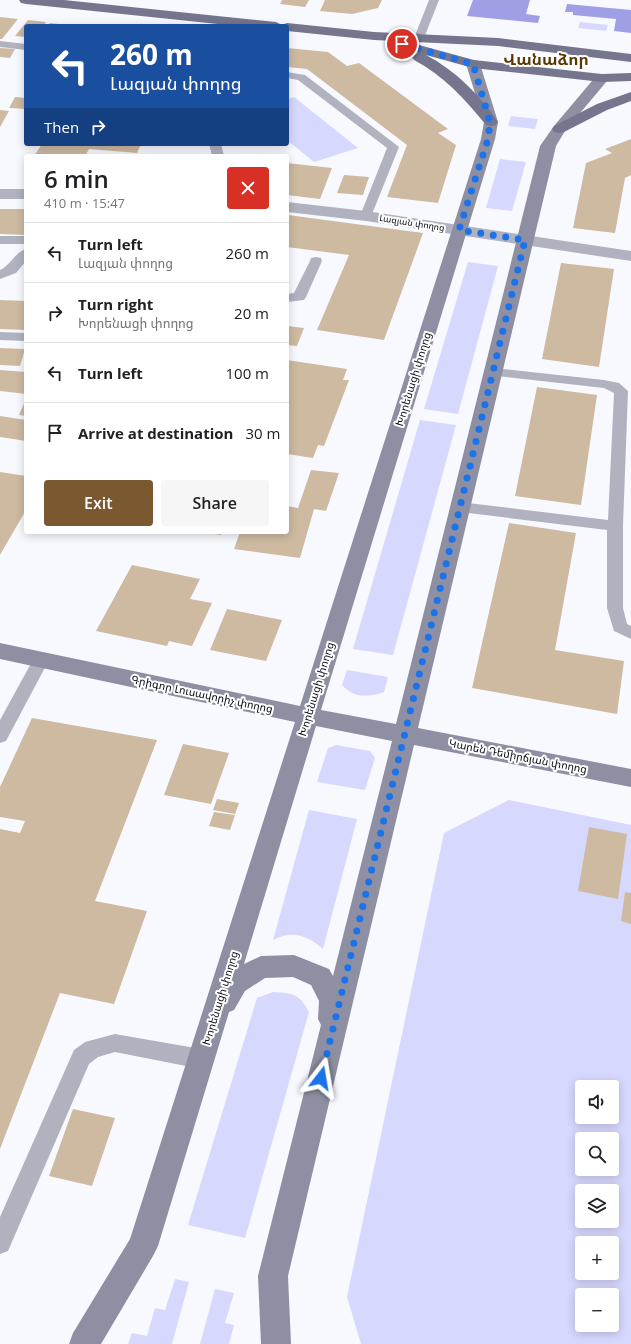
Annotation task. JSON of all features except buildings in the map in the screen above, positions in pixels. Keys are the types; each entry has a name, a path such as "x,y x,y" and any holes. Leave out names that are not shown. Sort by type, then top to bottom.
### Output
{"main road":[{"path":"26,0 61,2 258,24"},
{"path":"289,27 374,36 498,42 631,58"},
{"path":"374,36 473,64 602,78 631,77"},
{"path":"374,36 424,59 452,77 468,92 490,122"},
{"name":"Խորենացի փողոց","path":"473,64 470,54 472,48 482,43 498,42"},
{"path":"590,52 610,58 616,65 614,69 602,78"},
{"path":"559,129 602,107 631,96"}],"street":[{"name":"Խորենացի փողոց","path":"84,1344 143,1246 488,139 490,122 473,64"},
{"path":"276,1344 273,1276 548,146 559,129 602,78"},
{"path":"0,194 24,194"},
{"name":"Լազյան փողոց","path":"289,207 366,216 631,256"},
{"name":"Գրիգոր Լուսավորիչ փողոց","path":"0,651 405,735"},
{"name":"Կարեն Դեմիրճյան փողոց","path":"405,735 631,778"},
{"path":"212,1025 236,983 261,967 294,966 320,976 332,1000 329,1048"},
{"path":"68,1344 143,1246"},
{"path":"273,1276 291,1344"}],"lane":[{"path":"419,38 434,0"},
{"path":"0,44 24,47"},
{"path":"289,75 301,77 393,147 366,216"},
{"path":"0,240 24,240"},
{"path":"0,275 11,270 24,255"},
{"path":"289,298 299,297 316,261"},
{"path":"0,336 24,337"},
{"path":"493,372 604,384 614,386 621,391 614,526 615,608 620,627 631,633"},
{"path":"460,507 614,526"},
{"path":"0,736 41,660"},
{"path":"0,1243 81,1057 92,1049 115,1043 202,1059"}],"shaded area":[{"path":"580,22 608,25 606,31 578,28"},
{"path":"294,97 358,148 314,162 289,142 289,98"},
{"path":"511,116 538,119 535,129 508,126"},
{"path":"500,159 526,162 512,211 486,208"},
{"path":"468,262 498,266 458,414 424,409"},
{"path":"420,420 456,425 393,655 353,649"},
{"path":"347,670 388,677 384,692 366,696 356,695 342,685"},
{"path":"336,745 370,751 375,758 365,790 317,782 328,748"},
{"path":"509,800 631,825 631,1344 361,1344 347,1297 444,833"},
{"path":"309,810 357,819 323,949 305,937 287,935 273,940"},
{"path":"273,992 291,994 299,998 309,1012 245,1238 188,1225 257,998"},
{"path":"175,1279 189,1282 172,1344 128,1344 132,1333 147,1336 155,1308 165,1310"},
{"path":"215,1289 234,1293 225,1323 234,1325 229,1344 200,1344"}],"water":[{"path":"473,0 530,0 526,14 540,16 538,23 467,16"},
{"path":"567,4 631,10 631,33 614,31 616,19 573,15 573,12 565,12"}],"district":[{"name":"Վանաձոր","path":"546,59"}],"route":[{"path":"321,1078 525,240 459,230 488,139 490,122 473,64 402,44"}]}
